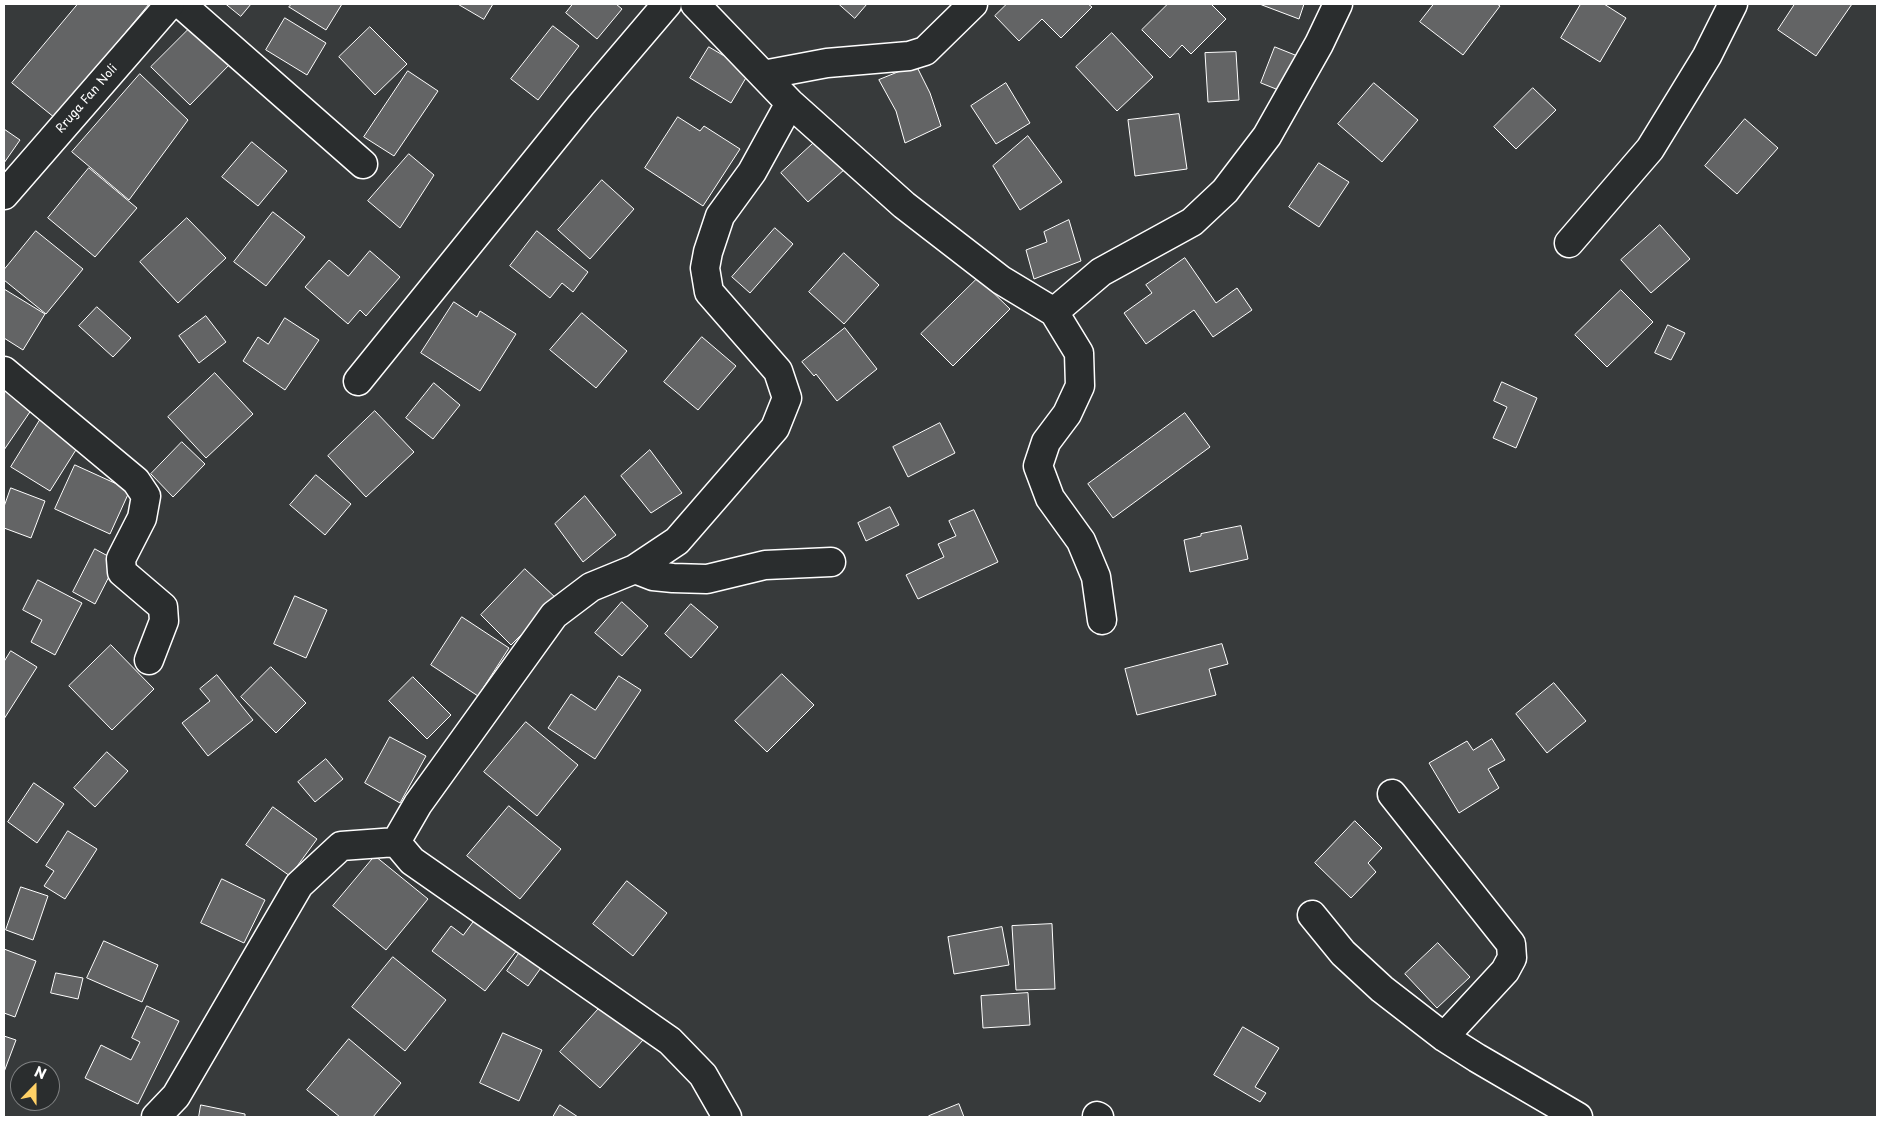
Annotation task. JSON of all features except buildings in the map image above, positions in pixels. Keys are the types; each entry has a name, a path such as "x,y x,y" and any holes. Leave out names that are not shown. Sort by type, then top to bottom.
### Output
{"street":[{"name":"Rruga Fan Noli","path":"4,194 170,4"},
{"path":"181,4 363,164"},
{"path":"358,382 580,105 667,4"},
{"path":"695,4 790,103 912,210 1001,280 1054,312 1079,353 1080,386 1067,414 1046,442 1038,466 1050,498 1081,541 1096,578 1102,620"},
{"path":"764,75 827,63 908,56 925,51 972,4"},
{"path":"1054,312 1101,272 1192,222 1225,191 1267,136 1319,44 1338,4"},
{"path":"1569,243 1650,149 1707,56 1734,4"},
{"path":"396,842 418,804 554,615 592,586 635,569 677,541 775,428 787,398 778,371 709,292 705,268 708,252 720,216 752,172 790,103"},
{"path":"4,371 136,481 146,496 142,518 121,558 122,572 163,607 164,621 149,660"},
{"path":"635,569 653,576 707,579 765,565 832,562"},
{"path":"1392,794 1511,944 1512,958 1505,971 1444,1037"},
{"path":"156,1117 176,1096 298,885 341,846 396,842"},
{"path":"396,842 412,861 670,1040 703,1075 727,1117"},
{"path":"1312,915 1343,954 1376,984 1444,1037 1578,1117"}]}
